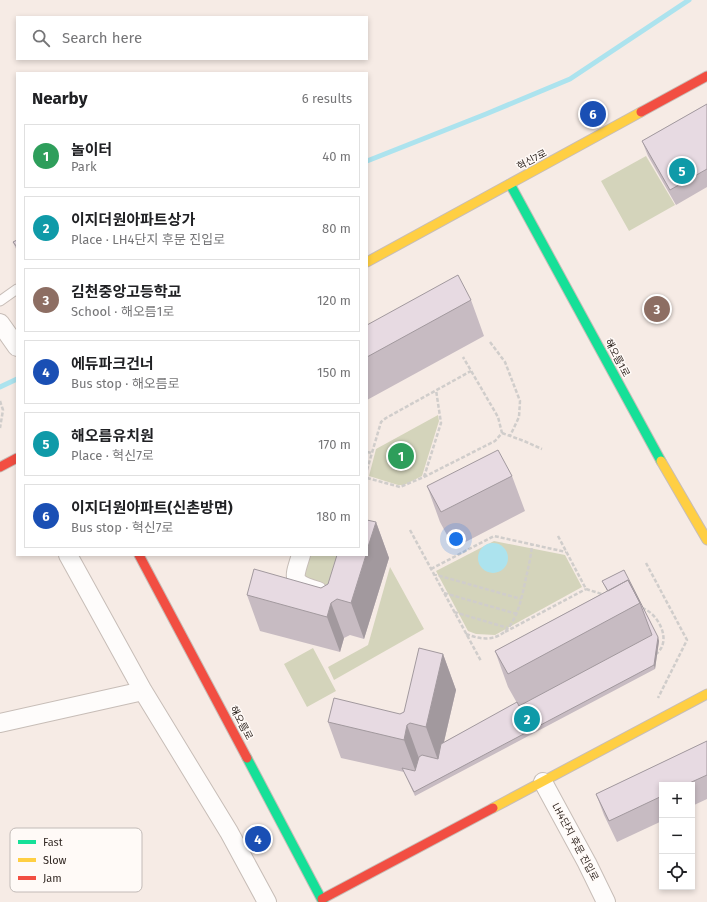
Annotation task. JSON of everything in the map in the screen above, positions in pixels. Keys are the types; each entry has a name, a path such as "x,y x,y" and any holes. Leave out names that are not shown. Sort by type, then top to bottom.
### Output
{"street":[{"name":"혁신7로","path":"368,261 707,76"},
{"name":"해오름1로","path":"510,184 649,441 707,540"},
{"path":"0,323 16,346"},
{"path":"0,467 16,459"},
{"path":"69,556 143,691 229,832 267,902"},
{"name":"해오름로","path":"140,556 323,901"},
{"path":"301,556 296,571 297,582 302,586 334,597"},
{"path":"0,723 143,691"},
{"path":"323,901 707,694"},
{"name":"LH4단지 후문 진입로","path":"543,782 587,863 606,902"}],"lane":[{"path":"0,301 16,290"}],"path":[{"path":"490,342 505,362 520,401 519,417 510,436"},
{"path":"463,357 498,418 502,433"},
{"path":"368,467 381,422 471,371"},
{"path":"424,477 441,423 436,390"},
{"path":"0,401 3,410 0,428"},
{"path":"502,433 542,449"},
{"path":"368,478 400,487 424,477 495,441 502,433"},
{"path":"368,452 372,453"},
{"path":"410,530 481,661"},
{"path":"431,569 494,536 566,552"},
{"path":"558,536 586,589 607,596"},
{"path":"504,633 517,614 531,560 532,544"},
{"path":"646,563 686,640 658,698"},
{"path":"433,574 521,599"},
{"path":"466,633 476,638 495,638 586,589"},
{"path":"444,593 517,614"},
{"path":"642,608 649,610 664,634 664,644 652,657"},
{"path":"454,612 508,628"}],"green space":[{"path":"646,156 675,205 629,231 601,181"},
{"path":"438,415 439,421 422,476 404,485 398,485 369,476 376,449"},
{"path":"494,541 565,555 582,587 495,635 476,634 468,631 436,571"},
{"path":"309,556 359,556 347,595 304,579 303,572"},
{"path":"390,567 424,629 334,680 328,667 368,645"},
{"path":"313,648 336,691 307,707 284,664"}],"water":[{"path":"493,543 503,548 508,558 503,568 493,573 483,568 478,558 483,548"}],"building":[{"path":"707,104 707,169 670,190 642,141"},
{"path":"458,275 471,300 368,356 368,324"},
{"path":"498,450 512,476 441,512 427,486"},
{"path":"368,520 376,522 368,547"},
{"path":"337,556 366,556 351,603 337,599 331,603 327,617 247,595 254,569 321,588 328,584"},
{"path":"624,570 658,637 654,665 414,792 402,768 415,771 419,757 422,755 438,759 441,744 517,702 519,706 652,635 640,603 628,580 608,591 602,581"},
{"path":"628,580 640,603 508,674 495,651"},
{"path":"419,648 443,654 426,727 410,723 407,725 404,740 328,722 334,698 400,714 404,712"},
{"path":"707,741 707,775 692,782 659,782 659,797 609,821 596,794"}],"waterway":[{"path":"368,161 570,79 689,0"},
{"path":"0,387 16,379"}],"traffic: fast":[{"path":"510,184 661,461"},
{"path":"247,758 323,902"}],"traffic: slow":[{"path":"368,261 641,112"},
{"path":"661,461 707,540"},
{"path":"493,808 707,694"}],"traffic: jam":[{"path":"641,112 707,76"},
{"path":"0,467 16,459"},
{"path":"140,556 247,758"},
{"path":"322,899 493,808"}],"place":[{"name":"이지더원아파트(신촌방면)","path":"593,114"},
{"name":"해오름유치원","path":"682,171"},
{"name":"김천중앙고등학교","path":"657,309"},
{"name":"놀이터","path":"401,456"},
{"name":"이지더원아파트상가","path":"527,719"},
{"name":"에듀파크건너","path":"258,839"}]}
